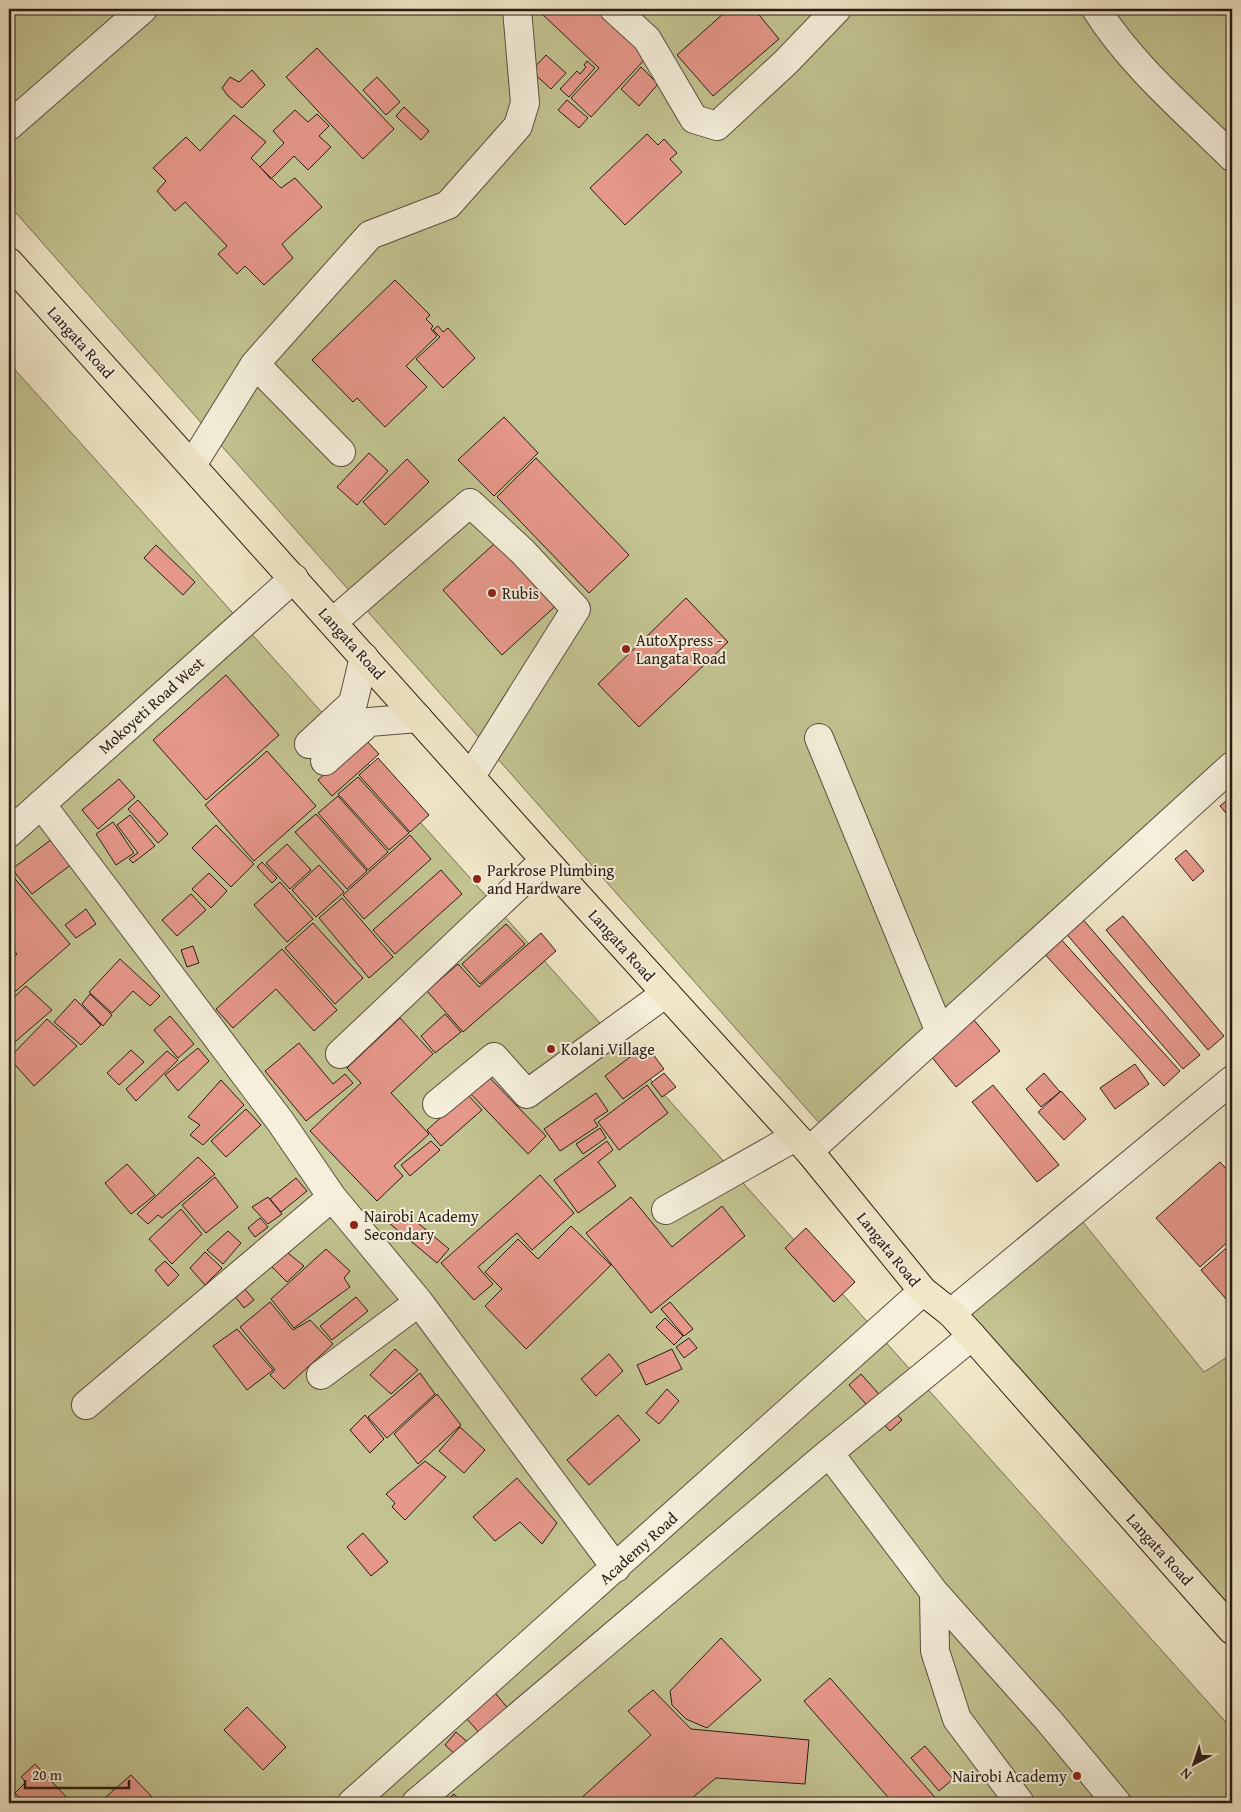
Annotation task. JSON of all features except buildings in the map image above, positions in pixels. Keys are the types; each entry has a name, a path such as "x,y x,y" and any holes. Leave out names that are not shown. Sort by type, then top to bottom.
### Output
{"main road":[{"name":"Langata Road","path":"9,262 802,1144 922,1291 951,1313 1231,1627"}],"street":[{"path":"9,126 142,9"},
{"path":"192,465 255,364 370,235 448,205 518,126 525,103 518,9"},
{"path":"614,9 647,39 694,119 718,126 786,62 837,9"},
{"path":"1096,9 1113,35 1146,72 1232,157"},
{"path":"255,364 341,452"},
{"path":"333,622 470,503 522,551 576,609 471,776"},
{"name":"Mokoyeti Road West","path":"9,833 294,578"},
{"path":"364,657 354,703 317,752 369,722 418,718"},
{"path":"819,738 940,1032"},
{"path":"666,1210 802,1144 940,1032 1232,766"},
{"path":"41,804 280,1121 332,1197 419,1302 616,1568"},
{"path":"340,1054 545,860"},
{"path":"437,1104 494,1057 527,1094 666,993"},
{"path":"951,1313 1232,1080"},
{"path":"86,1405 332,1197"},
{"name":"Academy Road","path":"352,1803 616,1568 922,1291"},
{"path":"321,1375 419,1302"},
{"path":"416,1803 829,1453 972,1336"},
{"path":"829,1453 934,1592 1049,1721 1117,1803"},
{"path":"934,1592 935,1651 957,1720 1020,1803"}],"green space":[{"path":"9,9 1232,9 1232,766 828,1133 9,205"},
{"path":"9,363 1232,1729 1232,1803 9,1803"},
{"path":"1070,1206 1204,1372 1232,1354 1232,1619 958,1330"}],"place":[{"name":"Rubis","path":"492,593"},
{"name":"AutoXpress - Langata Road","path":"626,649"},
{"name":"Parkrose Plumbing and Hardware","path":"477,879"},
{"name":"Kolani Village","path":"551,1049"},
{"name":"Nairobi Academy Secondary","path":"354,1225"},
{"name":"Nairobi Academy","path":"1077,1776"}]}
